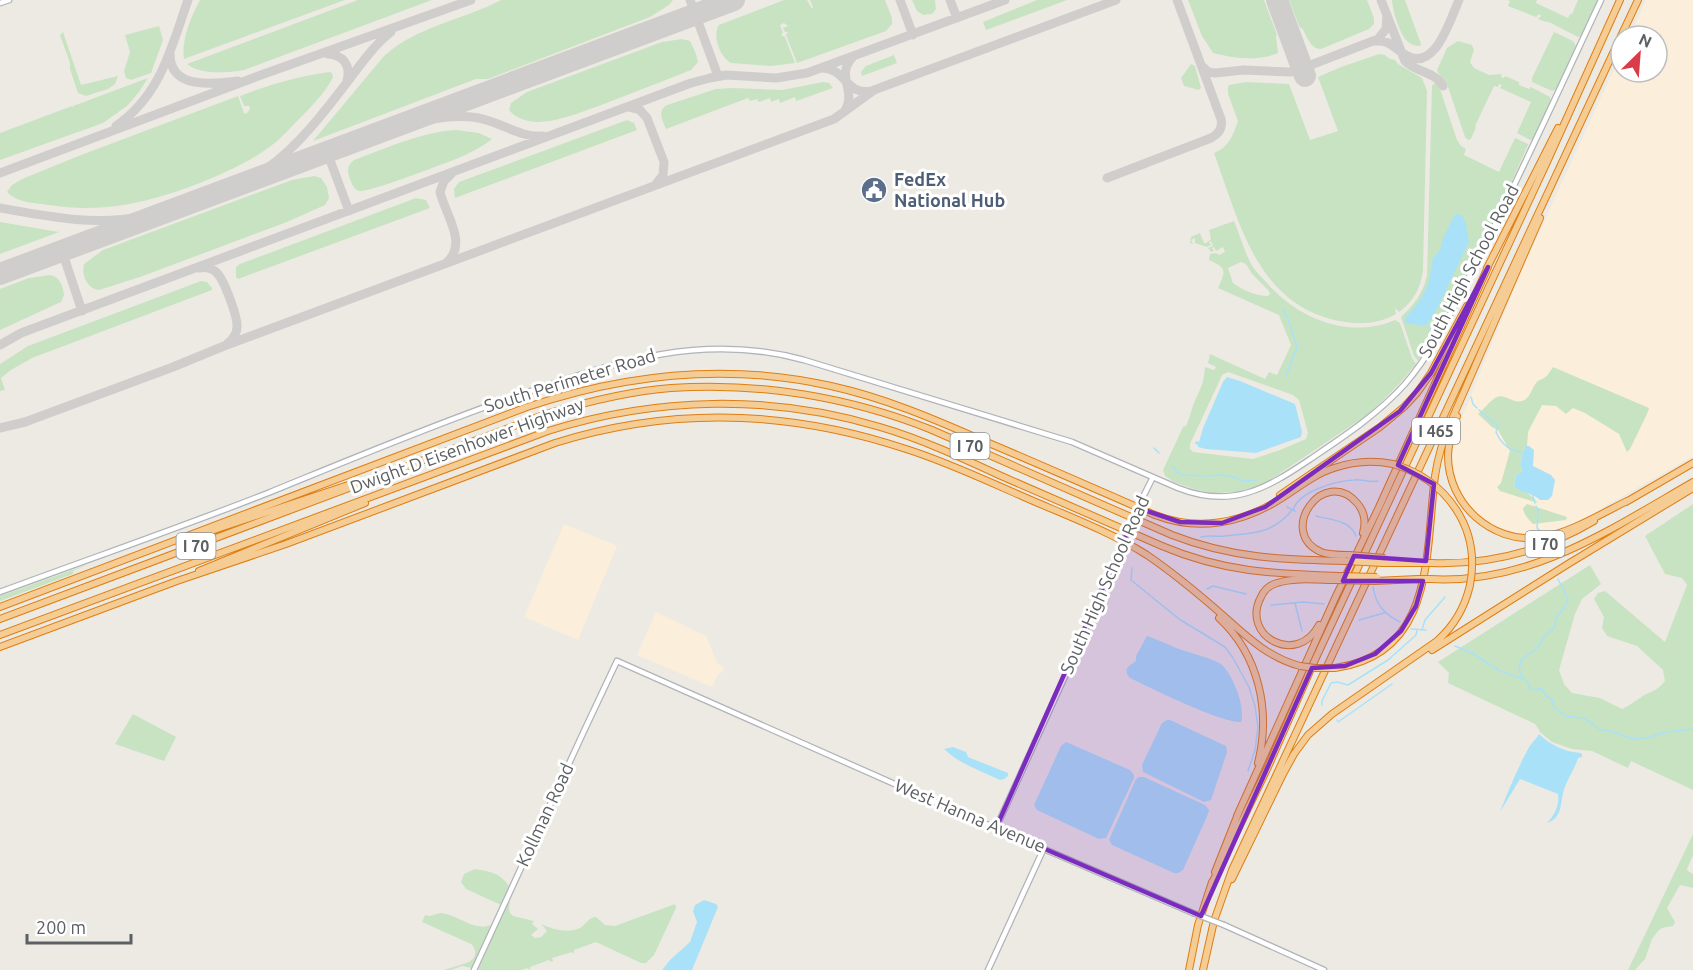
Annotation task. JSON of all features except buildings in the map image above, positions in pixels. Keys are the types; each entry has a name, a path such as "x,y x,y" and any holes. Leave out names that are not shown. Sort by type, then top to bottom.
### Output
{"highway":[{"name":"I 465","path":"1189,970 1198,925 1212,883 1268,767 1318,653 1620,0"},
{"name":"I 465","path":"1627,24 1638,0"},
{"name":"I 465","path":"1203,970 1218,907 1232,870 1609,62"},
{"path":"1265,507 1385,423 1413,398 1435,368 1583,80"},
{"path":"0,647 534,450 629,424 710,417 764,418 803,423 907,449 965,471 1130,545 1183,581 1276,658 1315,668 1335,668 1360,661 1382,650 1401,631 1419,601 1424,580 1438,461 1449,426 1560,168"},
{"path":"1237,816 1488,267"},
{"path":"1475,368 1453,428 1448,454 1450,475 1455,489 1475,517 1502,534 1536,538 1551,536 1628,501"},
{"path":"166,545 545,401 610,384 697,374 739,374 785,378 881,399 925,415 1155,515 1198,525 1242,518 1278,501 1332,468 1363,461 1393,464 1411,470 1429,480 1445,494 1457,510 1467,531 1472,565 1470,585 1461,612 1446,632 1432,645 1314,728 1291,759 1218,907"},
{"name":"Dwight D Eisenhower Highway","path":"0,619 546,414 604,398 671,388 762,389 844,402 938,432 1172,535 1211,549 1261,558 1347,558 1432,563 1478,561 1527,551 1574,532 1693,463"},
{"name":"Dwight D Eisenhower Highway","path":"0,635 539,435 602,416 647,408 726,403 766,405 853,419 908,436 1201,561 1256,572 1338,578 1460,579 1508,571 1547,561 1583,545 1693,482"},
{"path":"0,607 166,545 392,471"},
{"path":"177,581 398,488"},
{"path":"1375,685 1693,488"},
{"path":"1347,558 1322,552 1307,539 1303,525 1304,513 1310,503 1320,495 1333,492 1343,493 1359,505 1364,514 1365,526 1357,551"},
{"path":"1158,563 1228,627 1244,650 1258,681 1263,709 1262,746 1256,768 1212,883"},
{"path":"1336,596 1315,633 1298,644 1282,645 1272,641 1265,636 1258,622 1256,612 1258,603 1266,590 1273,585 1291,580 1338,578"}],"street":[{"path":"0,3 8,0"},
{"name":"South High School Road","path":"996,828 1153,477 1188,491 1209,496 1236,495 1259,490 1282,478 1349,433 1372,416 1398,391 1427,354 1452,310 1507,202 1601,0"},
{"name":"South Perimeter Road","path":"0,592 255,498 470,412 618,363 690,349 739,348 786,355 1063,439 1153,477"},
{"name":"West Hanna Avenue","path":"617,662 1324,970"},
{"name":"Kollman Road","path":"474,970 617,662"},
{"path":"988,970 1044,848"}],"highlighted area":[{"path":"1488,267 1398,465 1434,484 1426,561 1354,556 1343,581 1423,581 1416,606 1401,631 1375,654 1345,666 1312,668 1201,916 996,828 1138,508 1180,522 1222,523 1265,507 1400,411 1431,373"}],"shaded area":[{"path":"1646,0 1693,0 1693,456 1583,519 1537,535 1519,534 1501,529 1486,520 1472,509 1463,497 1452,460 1454,437 1521,272 1609,80 1609,84 1669,84 1669,24 1635,24"},
{"path":"564,524 617,546 578,640 524,617"},
{"path":"656,612 706,636 717,663 724,668 712,687 637,655"}],"green space":[{"path":"200,0 345,0 184,59 185,36"},
{"path":"358,0 432,0 244,70 206,72 187,64"},
{"path":"501,0 673,0 650,17 488,79 476,79 313,141 384,56 397,46 426,30"},
{"path":"784,0 807,0 812,9 810,0 885,0 892,24 886,31 797,63 786,35 788,32 785,32 783,28 788,26 784,23 780,25 783,33 781,35 785,37 795,63 771,66 731,63 727,60 717,40 719,25"},
{"path":"912,0 935,0 936,9 932,14 923,15 917,11"},
{"path":"1037,0 1067,0 986,30 983,22"},
{"path":"1188,0 1264,0 1277,35 1278,53 1262,58 1237,58 1213,53 1202,36"},
{"path":"1289,0 1367,0 1374,24 1369,29 1321,49 1317,48 1311,44 1300,28"},
{"path":"1392,0 1405,0 1420,46 1404,38 1397,22"},
{"path":"1507,0 1537,0 1536,3 1568,18 1578,0 1598,0 1582,35 1578,37 1547,21 1538,19 1541,16 1539,14 1536,17 1508,6 1510,1"},
{"path":"159,26 163,40 151,73 131,80 126,78 124,71 130,52 125,35"},
{"path":"63,32 81,85 118,76 115,84 108,89 86,96 78,93 60,35"},
{"path":"1554,32 1573,41 1576,46 1557,89 1552,91 1532,82 1532,78"},
{"path":"682,39 690,41 696,54 698,62 691,70 553,121 526,120 509,110 511,103 527,92 662,42"},
{"path":"1458,41 1472,45 1474,50 1470,62 1474,68 1489,75 1502,74 1501,77 1505,76 1519,82 1519,85 1529,89 1531,87 1550,97 1551,102 1533,139 1530,140 1517,133 1531,102 1500,88 1502,85 1499,84 1498,87 1494,86 1471,139 1468,140 1465,137 1447,84 1437,70 1447,48"},
{"path":"1379,54 1395,60 1422,78 1427,91 1423,270 1416,294 1399,312 1395,308 1396,314 1389,318 1366,323 1350,323 1307,310 1285,295 1268,276 1253,254 1242,229 1214,153 1227,144 1238,121 1228,94 1229,85 1246,82 1289,84 1310,140 1338,131 1318,77"},
{"path":"894,55 897,63 862,76 861,72 866,66"},
{"path":"1191,64 1195,66 1201,88 1199,90 1184,86 1181,78"},
{"path":"329,72 333,77 322,94 276,142 240,165 200,183 145,201 88,208 27,202 7,192 12,185 22,179 238,96 246,114 250,109 249,106 244,106 240,96 284,81"},
{"path":"148,78 127,106 103,123 0,160 0,133 72,106 73,108 73,106"},
{"path":"823,82 829,83 833,88 796,101 795,97 780,103 779,99 771,102 770,98 759,102 757,99 750,101 748,98 666,129 662,119 662,110 667,105 716,89 782,90"},
{"path":"1437,83 1457,140 1466,149 1464,155 1499,172 1515,138 1528,145 1495,218 1440,324 1418,361 1414,356 1401,317 1417,298 1427,276 1432,86"},
{"path":"627,120 634,123 637,130 455,198 454,189 459,182"},
{"path":"456,130 479,133 492,139 461,157 422,172 365,190 355,189 348,169 354,160 417,137"},
{"path":"314,176 321,178 327,187 329,198 325,205 287,222 140,277 99,290 91,287 86,281 83,273 84,264 103,250 292,180"},
{"path":"416,198 426,200 430,208 238,279 236,277 236,267 240,264"},
{"path":"1234,221 1254,269 1279,295 1308,315 1325,322 1360,328 1378,326 1395,320 1400,323 1416,364 1370,413 1264,484 1237,492 1214,493 1197,490 1174,482 1165,476 1163,470 1183,427 1186,426 1203,382 1205,367 1214,370 1216,367 1208,363 1210,354 1265,379 1269,372 1277,375 1291,345 1279,315 1218,288 1223,270 1209,260 1210,254 1219,255 1225,252 1223,247 1216,251 1214,247 1212,248 1214,251 1211,252 1208,248 1213,246 1211,241 1209,242 1211,245 1207,247 1195,243 1195,238 1191,240 1193,244 1190,243 1191,237 1200,233 1206,243 1211,239 1209,230","holes":["1241,262 1246,264 1252,274 1269,291 1268,296 1250,292 1233,283 1228,268","1228,372 1293,395 1299,400 1308,433 1306,439 1253,459 1193,452 1190,444 1222,375"]},
{"path":"0,222 59,232 0,254"},
{"path":"50,275 59,280 62,285 64,295 61,302 0,330 0,289 29,278"},
{"path":"201,281 207,282 212,290 32,358 1,378 5,390 0,391 0,364 28,346"},
{"path":"1553,367 1649,408 1627,452 1619,434 1585,413 1573,408 1566,414 1556,406 1542,405 1528,432 1527,446 1520,464 1521,473 1516,475 1514,485 1538,503 1500,491 1497,487 1501,483 1510,451 1498,430 1478,414 1498,397 1502,396 1515,401 1525,400 1534,385 1547,376"},
{"path":"1527,504 1567,517 1566,520 1533,524 1526,517 1523,508"},
{"path":"1693,504 1693,790 1631,761 1628,768 1592,751 1572,749 1552,742 1541,733 1535,724 1448,683 1449,673 1438,662 1590,565 1601,584 1582,599 1575,614 1559,670 1564,684 1572,693 1600,698 1622,709 1658,688 1665,681 1663,670 1637,646 1607,636 1602,628 1604,617 1594,599 1598,593 1605,591 1665,642 1687,585 1682,578 1665,574 1645,536"},
{"path":"89,564 73,571 73,574 0,601 0,596"},
{"path":"133,714 176,737 164,761 115,744"},
{"path":"1693,834 1693,855 1687,869 1693,874 1693,888 1680,885 1667,908 1675,922 1673,926 1658,931 1652,939 1645,959 1635,970 1628,970"},
{"path":"475,869 498,875 509,886 501,905 466,889 461,882 464,874"},
{"path":"508,901 510,902 510,913 513,916 534,921 532,924 538,929 531,935 535,938 541,937 547,931 541,924 570,931 580,928 596,917 605,925 615,926 675,904 676,908 654,955 646,963 641,963 596,942 574,950 574,954 572,952 552,958 551,962 549,960 530,967 530,970 527,968 478,970"},
{"path":"440,913 472,925 484,927 491,925 472,968 462,966 444,970 469,962 474,958 475,951 471,944 422,922 425,915"}],"water":[{"path":"1455,214 1462,215 1469,242 1429,322 1424,326 1405,323 1405,318 1423,295 1429,281 1433,258 1440,250 1443,238"},
{"path":"1227,377 1295,404 1302,431 1301,437 1256,453 1198,447 1195,444 1196,441 1199,442 1203,428"},
{"path":"1526,446 1534,450 1533,466 1551,475 1555,480 1552,496 1548,500 1540,500 1514,486 1516,475 1521,473 1520,464"},
{"path":"1147,636 1222,665 1237,692 1242,709 1241,722 1218,717 1130,678 1127,670 1136,661 1136,656"},
{"path":"1167,720 1226,746 1227,752 1211,800 1204,802 1143,772 1142,765 1162,723"},
{"path":"1539,734 1558,747 1582,754 1565,786 1558,814 1547,823 1556,810 1558,794 1520,779 1500,812 1529,747"},
{"path":"1066,742 1130,770 1134,775 1106,838 1099,839 1037,810 1034,805 1061,746"},
{"path":"953,747 966,752 968,757 1008,773 1008,776 1000,780 964,763 944,749"},
{"path":"1144,777 1205,805 1209,810 1183,870 1178,873 1112,845 1109,840 1136,779"},
{"path":"704,900 718,907 692,970 662,970 690,942 697,922 693,911 695,905"}],"waterway":[{"path":"1283,310 1288,318 1297,347 1285,378"},
{"path":"1471,397 1477,408"},
{"path":"1479,410 1498,426 1496,432 1505,445 1522,453"},
{"path":"1154,448 1159,453"},
{"path":"1173,466 1183,475 1218,475 1231,476 1243,481 1256,480"},
{"path":"1293,510 1303,497 1319,488 1354,480 1378,481"},
{"path":"1532,493 1535,503"},
{"path":"1536,506 1537,528 1540,531"},
{"path":"1287,507 1295,511"},
{"path":"1201,537 1262,531 1277,524 1292,510"},
{"path":"1316,516 1345,524 1356,536"},
{"path":"1132,568 1131,580 1179,619 1225,647 1233,658 1249,687 1258,727 1255,750 1248,771"},
{"path":"1522,678 1519,668 1521,660 1537,648 1554,628 1557,616 1568,599 1558,579"},
{"path":"1207,589 1213,586 1246,594"},
{"path":"1373,587 1376,599 1382,608 1389,616 1400,622"},
{"path":"1422,630 1425,620 1445,597"},
{"path":"1271,605 1303,602 1324,604"},
{"path":"1295,603 1302,631"},
{"path":"1359,620 1384,613"},
{"path":"1411,629 1426,630"},
{"path":"1322,705 1331,683 1348,685 1388,660 1416,635 1417,630"},
{"path":"1455,646 1472,653 1500,671 1526,680 1531,689 1541,688 1546,696 1552,699 1554,708 1566,716 1583,718 1598,729 1633,739 1693,729"},
{"path":"1337,720 1338,722 1392,684"}],"taxiway":[{"path":"116,126 144,100 154,85 170,53 188,0"},
{"path":"0,173 261,75 471,0"},
{"path":"690,0 718,76"},
{"path":"900,0 913,35"},
{"path":"950,0 957,18"},
{"path":"0,345 21,333 691,83 726,75 776,78 807,73 1005,0"},
{"path":"0,428 25,422 834,119 874,90 1116,0"},
{"path":"1107,178 1211,138 1221,128 1221,119 1177,0"},
{"path":"1381,0 1405,61 1414,68 1436,78 1443,86"},
{"path":"1375,41 1388,43 1404,54 1415,58 1424,57 1440,42 1459,0"},
{"path":"1201,65 1208,72 1215,73 1244,70 1290,72 1378,39 1386,29 1387,15"},
{"path":"237,185 254,177 285,154 325,110 368,55 391,32"},
{"path":"170,54 172,66 177,74 185,79 205,83 238,81"},
{"path":"328,54 345,62 348,71 347,81"},
{"path":"844,112 849,97 846,78 847,65 852,58"},
{"path":"823,68 831,69 857,90 872,91"},
{"path":"629,107 640,110 647,118 664,162 663,175 656,184"},
{"path":"321,155 395,128 454,117 481,118 525,134 543,136"},
{"path":"314,157 327,152 349,211"},
{"path":"446,263 453,255 456,238 440,192 444,181 452,173"},
{"path":"0,208 70,219 105,221 157,213 207,196"},
{"path":"62,251 82,311"},
{"path":"199,268 208,268 217,273 230,299 237,327 228,343"}],"runway":[{"path":"0,274 734,0"},
{"path":"1277,0 1305,76"}],"place":[{"name":"FedEx National Hub","path":"874,190"}]}
